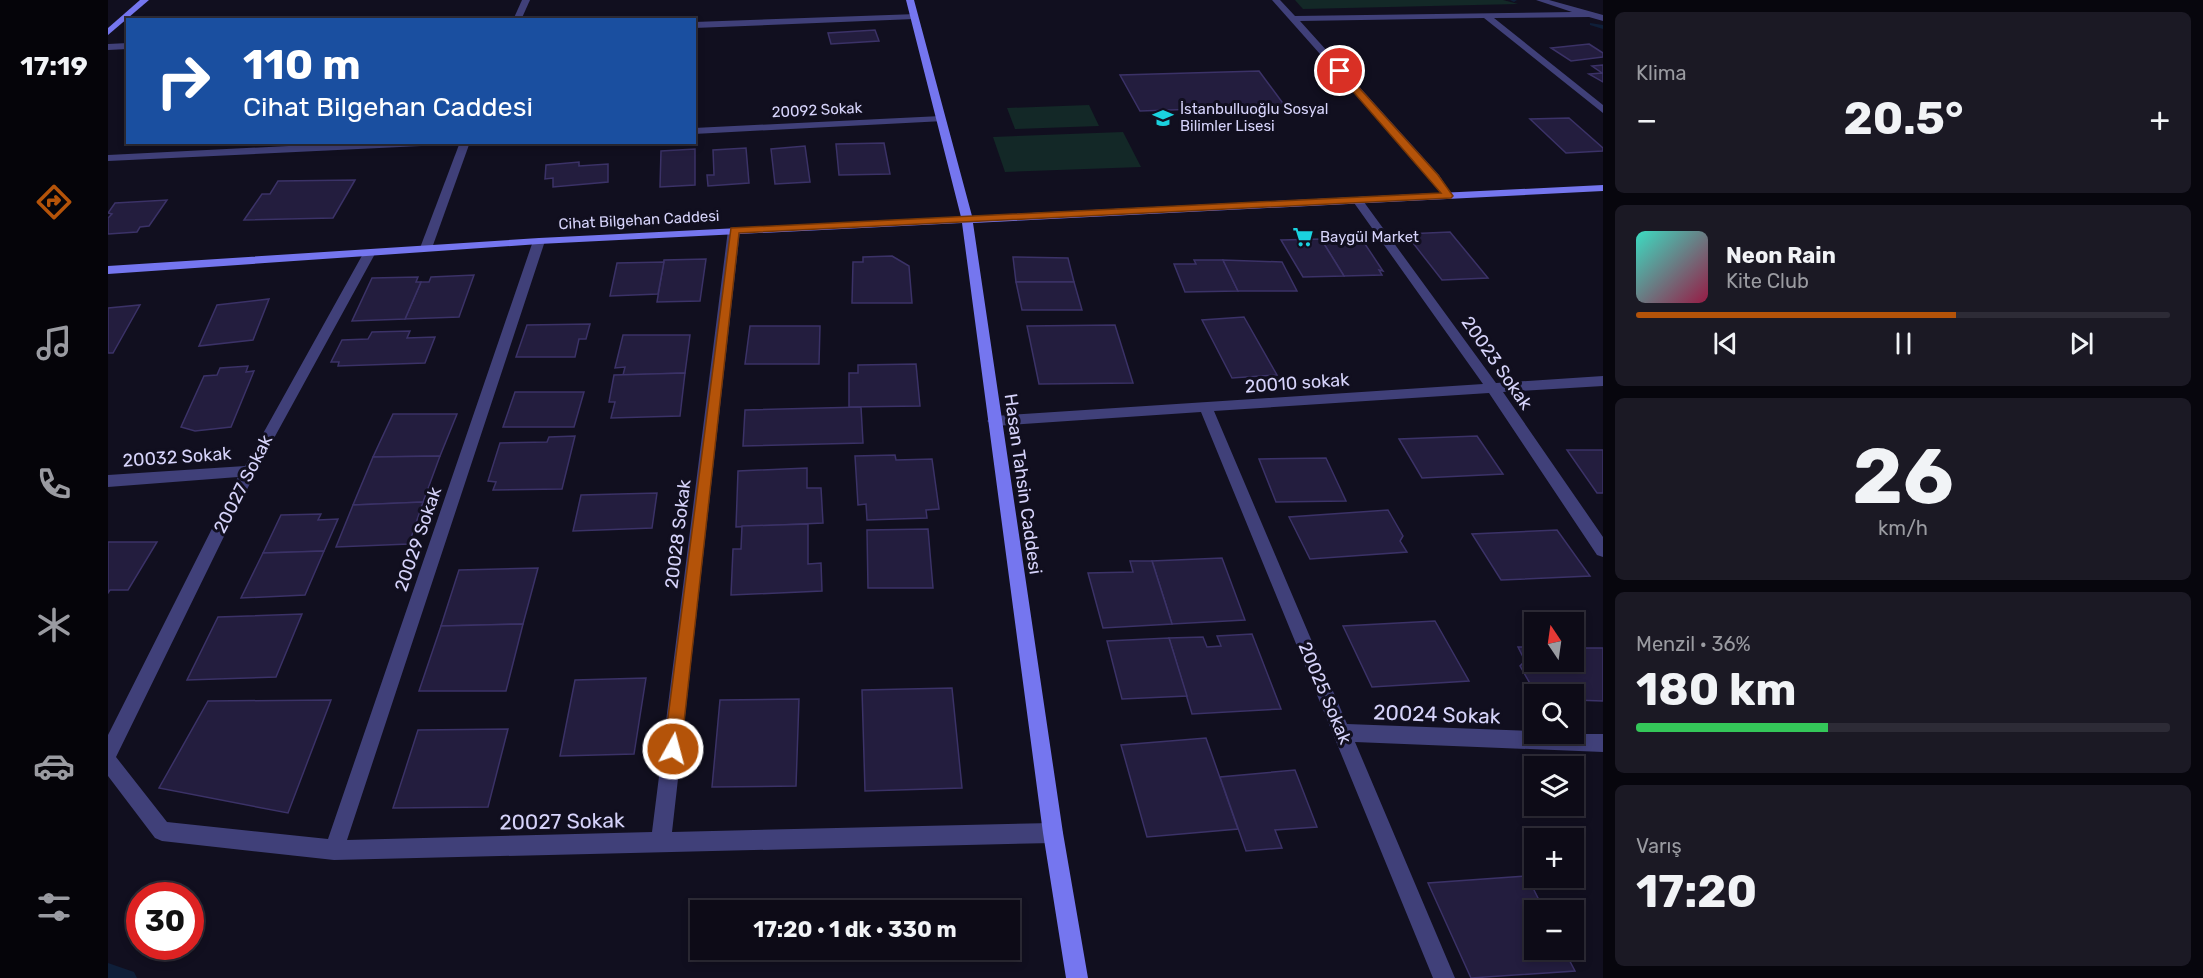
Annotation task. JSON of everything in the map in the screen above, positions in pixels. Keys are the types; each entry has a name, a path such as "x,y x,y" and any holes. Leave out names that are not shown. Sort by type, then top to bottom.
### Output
{"main road":[{"path":"108,32 145,0"},
{"name":"Hasan Tahsin Caddesi","path":"910,0 967,220 1053,832 1077,978"},
{"name":"Cihat Bilgehan Caddesi","path":"108,270 734,230 1603,188"}],"street":[{"path":"518,18 526,0"},
{"path":"1276,0 1435,177 1448,196"},
{"path":"1540,0 1603,18"},
{"path":"1292,19 1589,14"},
{"path":"696,25 914,16"},
{"path":"1486,16 1603,110"},
{"path":"108,47 126,46"},
{"name":"20092 Sokak","path":"696,131 941,119"},
{"path":"108,158 400,144"},
{"path":"426,248 464,144"},
{"name":"20023 Sokak","path":"1357,201 1492,387 1603,550"},
{"name":"20028 Sokak","path":"661,843 734,230"},
{"name":"20029 Sokak","path":"334,850 539,241"},
{"name":"20027 Sokak","path":"108,753 249,471 370,252"},
{"name":"20010 sokak","path":"994,421 1603,381"},
{"name":"20025 Sokak","path":"1206,408 1444,978"},
{"name":"20032 Sokak","path":"108,481 249,471"},
{"name":"20024 Sokak","path":"1342,733 1603,743"},
{"name":"20027 Sokak","path":"108,761 162,831 334,850 1053,832"}],"green space":[{"path":"1295,0 1503,0 1518,4 1303,9"},
{"path":"1089,105 1099,126 1015,129 1007,108"},
{"path":"1123,132 1141,167 1005,172 993,137"}],"building":[{"path":"875,30 879,41 831,44 828,33"},
{"path":"1589,44 1603,53 1603,57 1571,61 1551,48"},
{"path":"1603,65 1603,82 1589,74 1602,73 1592,66"},
{"name":"İstanbulluoğlu Sosyal Bilimler Lisesi","path":"1259,71 1285,106 1140,111 1120,75"},
{"path":"1569,118 1603,148 1603,151 1566,153 1530,119"},
{"path":"884,143 890,174 839,175 836,144"},
{"path":"805,146 810,182 775,184 771,149"},
{"path":"746,148 749,183 708,186 707,175 714,175 713,150"},
{"path":"695,149 695,185 660,187 661,151"},
{"path":"579,162 579,166 608,164 608,182 553,187 553,178 545,179 546,165"},
{"path":"355,180 333,218 244,220 262,194 270,194 278,181"},
{"path":"167,200 149,226 140,227 137,232 108,234 108,218 112,214 108,213 115,203"},
{"path":"1450,232 1488,278 1442,280 1406,234"},
{"path":"1361,238 1383,271 1379,270 1382,275 1344,276 1321,239"},
{"path":"1321,239 1344,276 1303,277 1281,240"},
{"path":"892,256 909,266 912,303 852,303 853,262 863,262 863,257"},
{"path":"1013,257 1068,258 1074,282 1016,282"},
{"path":"706,259 700,301 657,302 664,260"},
{"path":"1194,260 1223,260 1238,291 1185,292 1174,264 1196,264"},
{"path":"1223,260 1282,262 1297,291 1238,291"},
{"path":"664,262 658,294 610,296 617,263"},
{"path":"474,275 459,317 405,319 421,282 429,282 431,277"},
{"path":"418,277 416,282 421,282 405,319 352,321 372,278"},
{"path":"1016,282 1074,282 1082,310 1022,310"},
{"path":"269,299 253,340 199,346 217,305"},
{"path":"140,305 113,353 108,353 108,308"},
{"path":"1244,317 1277,375 1232,378 1202,320"},
{"path":"590,324 586,339 579,339 575,357 516,357 527,325"},
{"path":"1115,325 1133,383 1039,384 1027,326"},
{"path":"750,326 820,326 819,364 745,364"},
{"path":"410,331 407,338 435,337 425,363 338,366 339,362 331,362 342,340 368,339 372,332"},
{"path":"623,335 690,335 685,373 623,375 625,367 615,368"},
{"path":"916,364 920,406 849,407 849,373 858,373 858,365"},
{"path":"248,366 246,372 254,371 231,427 195,431 181,427 204,376 217,375 220,368"},
{"path":"685,373 680,416 611,418 615,402 609,402 614,375"},
{"path":"515,392 584,392 574,427 503,427"},
{"path":"861,407 863,443 743,446 745,410"},
{"path":"393,414 457,414 440,456 373,457"},
{"path":"575,436 562,489 493,490 496,482 488,481 500,443 547,442 549,437"},
{"path":"1477,436 1503,474 1422,478 1399,439"},
{"path":"1567,450 1603,450 1603,493 1597,493"},
{"path":"895,455 896,460 932,459 939,509 926,510 927,518 867,520 866,504 858,505 855,456"},
{"path":"440,456 423,502 353,505 373,457"},
{"path":"1326,458 1346,501 1276,502 1259,459"},
{"path":"807,468 807,488 821,488 823,523 736,527 738,471"},
{"path":"657,493 652,528 573,531 581,495"},
{"path":"423,502 409,544 336,547 353,505"},
{"path":"1388,510 1403,536 1400,541 1407,552 1310,559 1289,517"},
{"path":"321,514 318,520 338,519 324,551 263,553 281,515"},
{"path":"808,524 808,564 821,563 822,591 731,595 733,549 741,549 742,526"},
{"path":"928,529 933,588 868,588 867,530"},
{"path":"1557,530 1590,576 1501,580 1472,534"},
{"path":"108,542 157,542 128,590 110,590 108,593"},
{"path":"324,551 305,595 241,598 263,553"},
{"path":"1222,558 1245,620 1172,624 1152,561"},
{"path":"1130,561 1152,561 1172,624 1103,628 1088,573 1133,572"},
{"path":"538,568 523,624 441,626 459,570"},
{"path":"302,614 276,677 187,680 218,617"},
{"path":"1435,621 1469,681 1372,687 1343,626"},
{"path":"523,624 506,691 419,691 441,626"},
{"path":"1252,634 1281,709 1192,714 1169,638 1203,637 1207,647 1221,646 1217,636"},
{"path":"1169,638 1187,696 1122,699 1107,641"},
{"path":"1518,647 1524,647 1524,659"},
{"path":"1584,648 1603,648 1603,701 1584,700 1584,684 1530,684 1520,666 1524,662 1524,672 1584,672"},
{"path":"646,678 634,754 560,756 575,680"},
{"path":"952,688 962,788 865,791 862,690"},
{"path":"799,699 796,786 712,787 720,700"},
{"path":"331,700 288,813 159,788 208,701"},
{"path":"508,729 488,807 393,808 418,730"},
{"path":"1206,738 1238,829 1147,837 1121,745"},
{"path":"1295,770 1317,827 1275,830 1282,848 1246,851 1220,777"},
{"path":"1524,876 1524,888 1533,888 1539,900 1524,900 1524,960 1569,960 1575,971 1471,978 1428,883"}],"waterway":[{"path":"1592,24 1603,27"},
{"path":"108,972 128,978"}],"place":[{"name":"İstanbulluoğlu Sosyal Bilimler Lisesi","path":"1163,118"},
{"name":"Baygül Market","path":"1303,237"}],"route":[{"path":"673,749 734,230 1448,196 1435,177 1340,71"}]}
